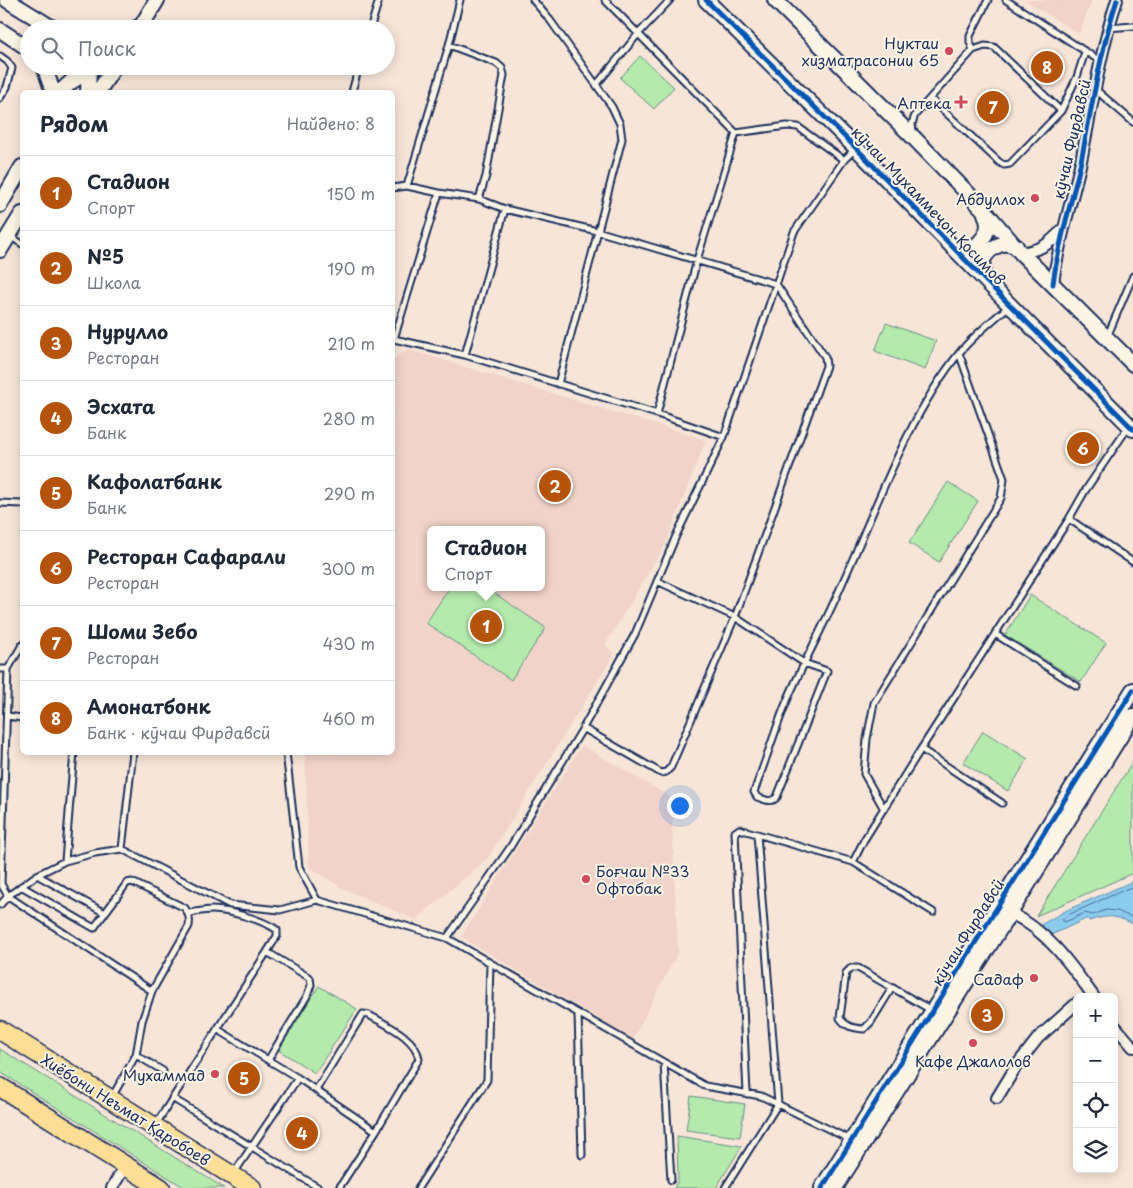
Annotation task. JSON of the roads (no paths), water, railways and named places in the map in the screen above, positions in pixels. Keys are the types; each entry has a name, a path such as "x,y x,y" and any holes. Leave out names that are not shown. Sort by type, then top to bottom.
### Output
{"highway":[{"name":"Хиёбони Неъмат Қаробоев","path":"0,1030 252,1188"},
{"path":"0,1087 161,1188"}],"street":[{"path":"7,0 39,20"},
{"path":"143,20 157,0"},
{"name":"кӯчаи Мухаммеҷон Қосимов","path":"706,0 856,148 1131,427"},
{"path":"775,0 914,138 984,210 1019,250 1133,364"},
{"name":"кӯчаи Фирдавсӣ","path":"1053,284 1058,252 1079,168 1108,28 1116,0"},
{"path":"0,30 20,43"},
{"path":"47,75 52,90"},
{"path":"62,90 81,75"},
{"path":"88,90 90,75"},
{"path":"99,90 109,75"},
{"path":"0,205 20,170"},
{"path":"953,246 963,250 971,248 986,234 988,225 984,210"},
{"path":"0,250 20,217"},
{"path":"987,282 982,270 982,259 998,245 1008,244 1019,250 1038,250 1050,243 1064,228"},
{"name":"кӯчаи Фирдавсӣ","path":"835,1188 856,1143 932,1011 1133,690"},
{"name":"кӯчаи Фирдавсӣ","path":"822,1188 856,1143 1010,913 1133,716"},
{"path":"1010,913 1027,921 1059,950 1088,993"},
{"path":"997,1098 1017,1064 1038,1038 1073,1007"},
{"path":"1118,1029 1133,1046"},
{"path":"112,1188 126,1166"}],"lane":[{"path":"372,20 378,0"},
{"path":"407,186 460,0"},
{"path":"533,0 550,20 612,107 620,124 622,139 558,384"},
{"path":"605,0 736,133"},
{"path":"596,84 670,0"},
{"path":"973,50 970,36 988,0"},
{"path":"1006,0 1101,62"},
{"path":"1108,28 1133,26"},
{"path":"449,44 496,63 502,68 504,75 486,176 480,199"},
{"path":"914,138 912,124 915,115 973,50 985,46 994,47 1061,111"},
{"path":"930,98 999,162 1004,165 1010,164 1061,111 1077,76 1085,52"},
{"path":"0,56 12,68 7,87 0,98"},
{"path":"353,90 357,75"},
{"path":"1096,90 1133,122"},
{"path":"736,133 787,126 798,127 844,160"},
{"path":"657,414 697,260 736,133"},
{"path":"447,938 504,857 583,728 635,634 676,536 724,437 794,232 844,160 856,148"},
{"path":"395,188 407,186 480,199 505,209 597,231 776,284 825,357 826,366 735,617 671,767 666,772 661,773 583,728"},
{"path":"395,333 439,193"},
{"path":"465,355 505,209"},
{"path":"9,236 20,243"},
{"path":"1107,338 1133,276"},
{"path":"657,581 735,617 804,663 827,671 777,797 771,801 756,797 754,792 786,704 804,663 841,586 899,454 930,392 959,353 1010,305"},
{"path":"395,339 465,355 657,414 724,437"},
{"path":"884,808 864,774 867,739 874,703 1001,498 1003,489 1004,479 959,353"},
{"path":"853,862 884,808 1085,491 1131,427"},
{"path":"0,503 20,504"},
{"path":"1069,519 1133,562"},
{"path":"995,634 1077,686"},
{"path":"20,649 8,669 1,884 8,896 152,991"},
{"path":"0,669 8,669"},
{"path":"7,716 20,718"},
{"path":"921,749 1002,803"},
{"path":"65,861 74,755"},
{"path":"122,848 133,755"},
{"path":"286,755 299,867 317,900"},
{"path":"747,1094 735,832 739,829 853,862 933,912"},
{"path":"725,1188 778,1104 757,834"},
{"path":"0,905 8,896 37,875 65,861 122,848 230,905 280,910 317,900 447,938 705,1086 761,1096 856,1143"},
{"path":"37,875 105,914"},
{"path":"21,886 92,928 95,927 127,883 132,882 185,908 188,913 190,919 189,926 152,991 142,1021 136,1056 110,1100"},
{"path":"226,911 230,905"},
{"path":"154,1126 277,936 277,930 270,925 226,911 212,910 188,913"},
{"path":"267,952 310,978 311,985 307,996 268,1060"},
{"path":"418,1188 488,1080 490,963"},
{"path":"892,988 872,1022 864,1029 853,1028 844,1024 840,1018 846,973 851,968 858,968 932,1011"},
{"path":"316,1090 364,1014 369,1015 405,1037 418,1052 419,1059 339,1188"},
{"path":"578,1014 582,1155"},
{"path":"217,1029 298,1078 376,1131"},
{"path":"136,1056 163,1071"},
{"path":"664,1063 671,1180"},
{"path":"232,1176 298,1078"},
{"path":"172,1098 319,1188"}],"water":[{"path":"1133,881 1133,924 1111,917 1089,921 1088,918 1049,936 1042,930 1042,924 1067,910"}],"place":[{"name":"Нуктаи хизматрасонии 65","path":"949,51"},
{"name":"Амонатбонк","path":"1047,67"},
{"name":"Аптека","path":"961,102"},
{"name":"Шоми Зебо","path":"993,107"},
{"name":"Абдуллох","path":"1035,198"},
{"name":"Ресторан Сафарали","path":"1083,448"},
{"name":"№5","path":"555,486"},
{"name":"Стадион","path":"486,626"},
{"name":"Боғчаи №33 Офтобак","path":"586,879"},
{"name":"Садаф","path":"1034,978"},
{"name":"Нурулло","path":"987,1015"},
{"name":"Кафе Джалолов","path":"973,1043"},
{"name":"Мухаммад","path":"215,1074"},
{"name":"Кафолатбанк","path":"244,1078"},
{"name":"Эсхата","path":"302,1133"}]}
